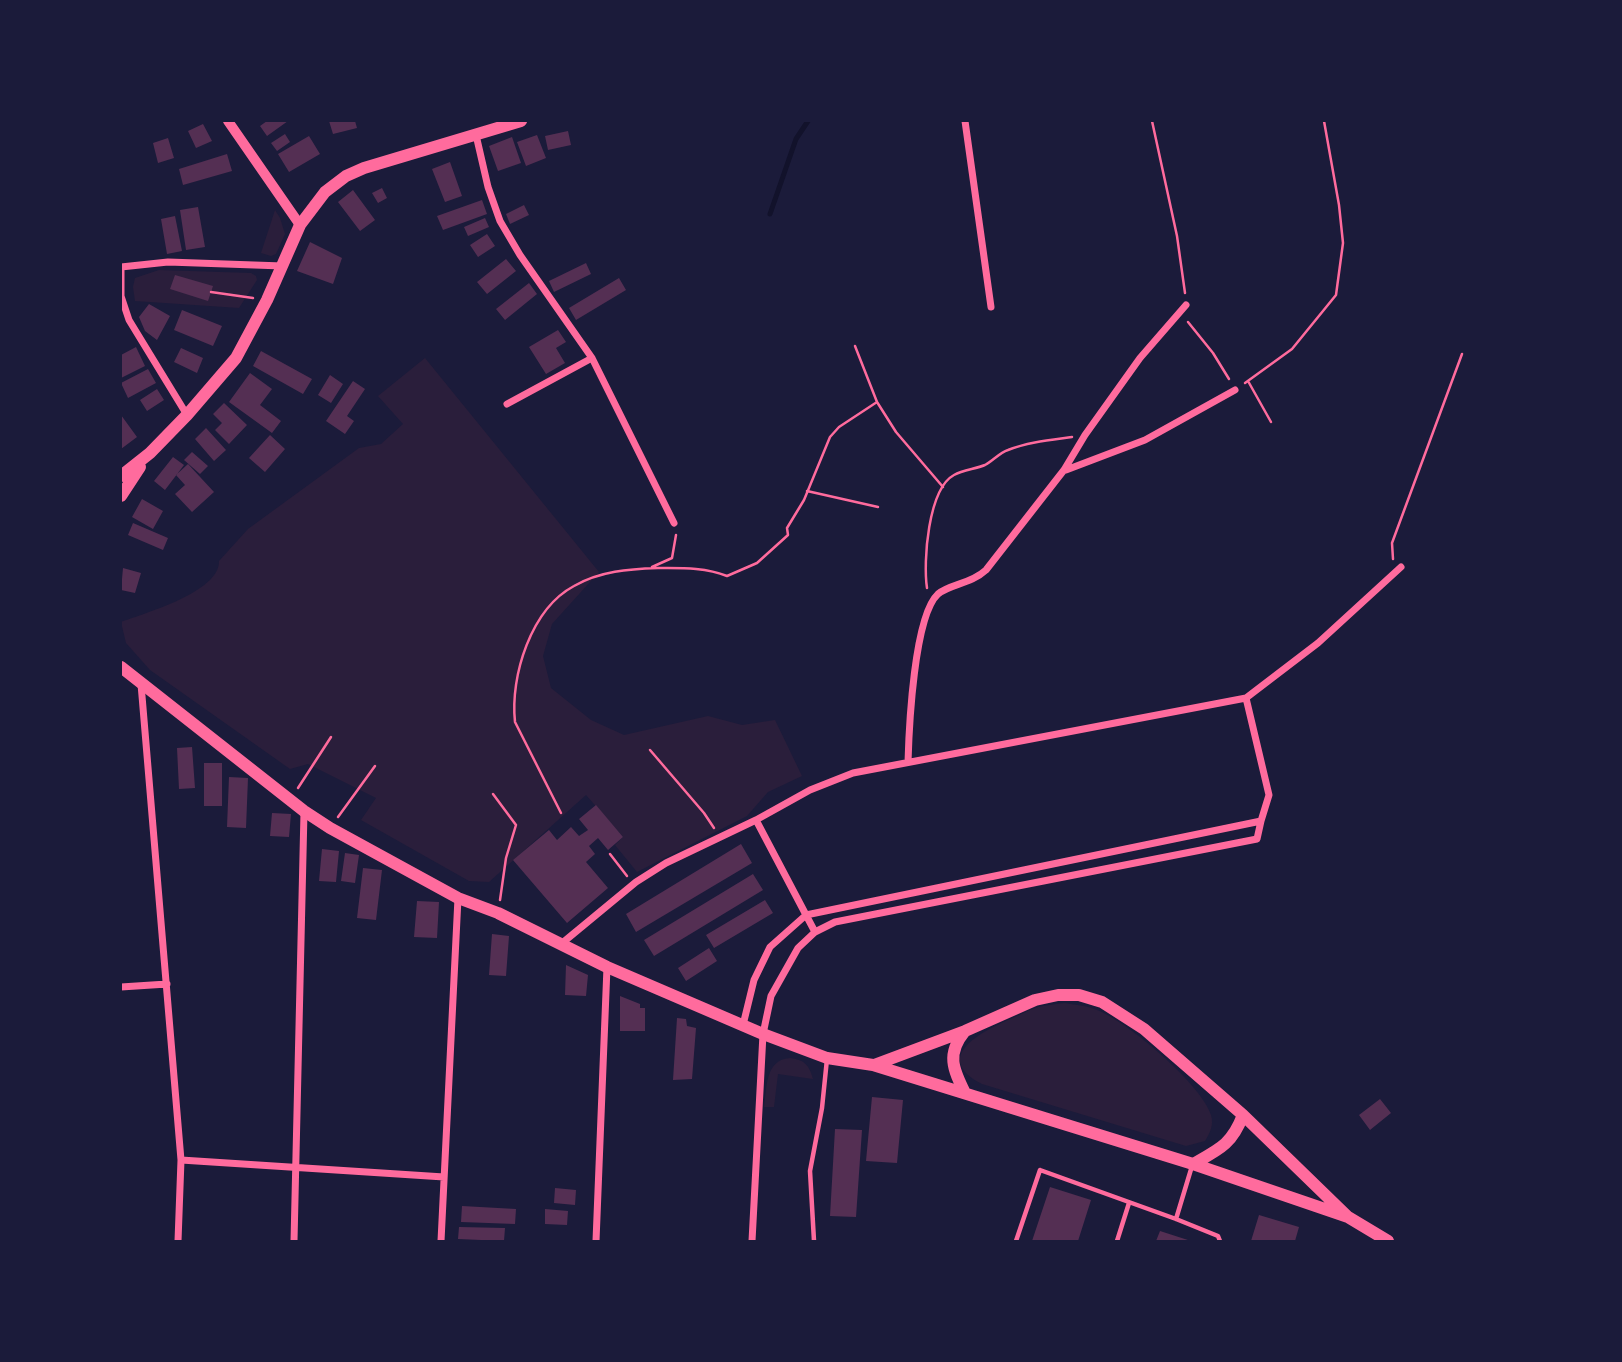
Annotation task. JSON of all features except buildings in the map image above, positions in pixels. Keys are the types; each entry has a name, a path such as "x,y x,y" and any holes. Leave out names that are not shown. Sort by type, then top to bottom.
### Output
{"main road":[{"path":"121,476 150,453 236,358 267,300 300,225 325,192 345,176 363,168 521,121"},
{"path":"121,496 150,453"},
{"path":"121,667 304,811 330,828 458,898 498,913 607,967 763,1034 827,1058 873,1065 1193,1164 1348,1217 1388,1241"},
{"path":"873,1065 965,1031 1035,1000 1058,995 1079,995 1102,1002 1144,1029 1243,1115 1348,1217"},
{"path":"965,1031 956,1042 952,1055 956,1076 965,1093"},
{"path":"1193,1164 1228,1143 1236,1133 1243,1115"}],"street":[{"path":"228,121 300,225"},
{"path":"965,121 990,307"},
{"path":"476,135 488,187 500,221 520,255 592,358 674,523"},
{"path":"187,415 129,320 121,296 121,267 168,262 283,266"},
{"path":"908,762 915,670 926,611 939,593 976,580 986,570 1064,470 1085,435 1140,358 1186,305"},
{"path":"507,404 592,358"},
{"path":"1064,470 1144,440 1235,390"},
{"path":"561,944 633,884 666,863 756,820 810,790 853,773 1246,698 1318,643 1398,570"},
{"path":"141,683 181,1160 178,1241"},
{"path":"752,1241 763,1034 771,996 798,947 815,932 835,922 1257,839 1269,795 1246,698"},
{"path":"294,1241 298,1167 304,811"},
{"path":"756,820 815,932"},
{"path":"743,1025 754,980 770,947 806,915 1261,821"},
{"path":"441,1241 458,898"},
{"path":"596,1241 607,967"},
{"path":"121,987 167,984"},
{"path":"181,1160 444,1177"}],"lane":[{"path":"814,1241 810,1171 822,1108 827,1058"},
{"path":"1176,1219 1193,1164"},
{"path":"1016,1241 1040,1170 1176,1219 1218,1236 1220,1241"},
{"path":"1117,1241 1129,1203"}],"path":[{"path":"1152,121 1177,236 1186,305"},
{"path":"1180,312 1213,353 1235,390 1292,349 1336,295 1343,243 1324,121"},
{"path":"211,292 267,300"},
{"path":"855,346 877,402 896,432 944,488"},
{"path":"1398,570 1392,543 1462,354"},
{"path":"1248,381 1271,422"},
{"path":"561,813 515,722 514,710 518,672 524,648 550,607 562,593 591,578 622,570 713,570 727,576 757,563 788,535 787,528 807,491 830,437 839,427 877,402"},
{"path":"926,611 929,597 925,575 929,520 944,488 954,475 985,465 1006,450 1042,441 1085,435"},
{"path":"807,491 878,507"},
{"path":"674,523 675,544 672,558 677,568"},
{"path":"649,568 672,558"},
{"path":"291,800 331,737"},
{"path":"650,750 704,813 719,837"},
{"path":"330,828 375,766"},
{"path":"493,794 516,825 506,858 498,913"},
{"path":"610,854 633,884"}],"shaded area":[{"path":"275,210 285,234 276,254 271,256 261,253"},
{"path":"159,270 251,273 257,280 239,308 135,301 135,278"},
{"path":"425,358 599,572 552,624 543,656 551,688 591,720 624,735 708,716 742,725 775,720 802,776 768,792 747,816 637,872 615,845 623,837 586,795 489,882 469,881 361,820 376,798 308,764 290,769 150,670 126,643 121,622 195,592 216,572 219,561 248,529 359,448 381,444 403,424 378,396"},
{"path":"1065,1003 1097,1010 1110,1016 1144,1040 1179,1071 1205,1102 1211,1115 1211,1129 1205,1141 1186,1146 982,1084 961,1065 965,1047 985,1032 1034,1008"},
{"path":"790,1058 805,1064 813,1079 778,1074 774,1107 764,1107 772,1069 782,1060"}],"waterway":[{"path":"770,214 796,139 808,121"}]}
